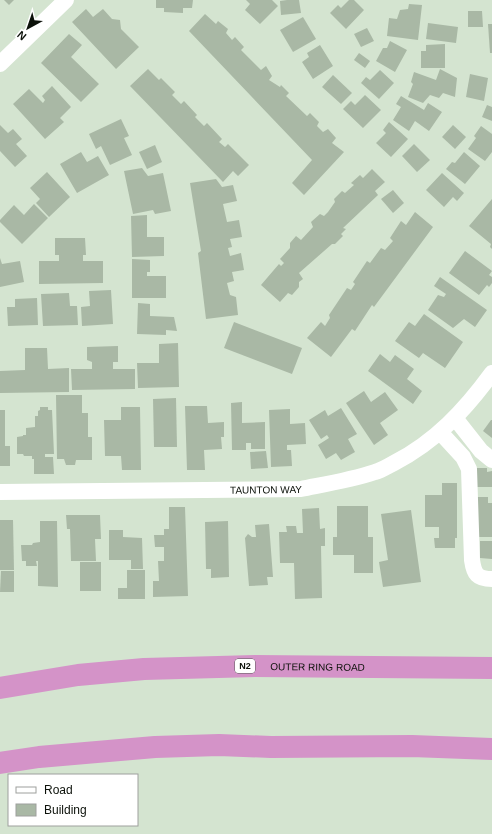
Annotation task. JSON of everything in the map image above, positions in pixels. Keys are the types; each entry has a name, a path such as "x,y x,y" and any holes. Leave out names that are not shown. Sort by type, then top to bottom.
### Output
{"highway":[{"name":"OUTER RING ROAD","path":"0,688 78,674 144,669 255,666 492,668"},
{"path":"0,763 39,757 155,747 219,744 271,747 412,746 492,748"}],"street":[{"path":"0,64 66,0"},
{"name":"TAUNTON WAY","path":"0,492 301,489 344,481 377,472 409,455 440,432 466,408 492,374"},
{"path":"455,418 481,451 492,460"},
{"path":"440,432 463,457 467,464 470,483 473,569 478,576 492,580"}],"building":[{"path":"4,0 14,0 9,5"},
{"path":"156,0 193,0 192,8 183,8 183,13 164,12 164,8 156,8"},
{"path":"246,0 272,0 278,6 260,24 245,10 250,4"},
{"path":"299,0 301,13 281,15 280,1"},
{"path":"349,0 354,0 364,10 346,29 330,13 338,5 341,8"},
{"path":"409,4 422,5 418,40 387,36 389,18 397,19 400,10 408,9"},
{"path":"86,9 93,17 103,9 112,19 120,20 121,29 139,47 116,69 72,22"},
{"path":"468,11 482,11 483,27 468,27"},
{"path":"205,14 216,24 218,21 228,29 226,33 232,40 235,37 244,47 241,50 261,70 266,66 272,76 269,80 280,87 281,85 289,93 286,96 307,116 310,113 319,122 317,126 323,132 328,129 336,138 332,143 344,152 304,195 292,183 312,160 189,31"},
{"path":"303,17 316,39 293,52 280,30"},
{"path":"428,23 458,27 456,43 426,39"},
{"path":"488,24 492,24 492,53 490,53"},
{"path":"367,28 374,41 361,47 354,34"},
{"path":"69,34 82,45 71,57 99,84 81,102 41,63"},
{"path":"390,41 407,50 395,72 376,61 383,48 387,48"},
{"path":"445,44 445,68 421,68 421,51 426,51 426,45"},
{"path":"320,45 333,66 313,79 302,62 309,57 307,53"},
{"path":"359,53 370,61 365,68 354,60"},
{"path":"148,69 159,80 161,78 175,92 172,95 181,104 184,101 197,115 195,117 204,126 207,123 222,139 219,142 225,147 228,144 249,165 238,176 233,171 223,182 130,86"},
{"path":"440,69 457,78 455,97 443,93 439,98 430,95 423,103 408,97 413,84 411,82 414,72 436,80"},
{"path":"380,70 394,83 379,99 361,83 366,77 370,80"},
{"path":"470,74 488,78 484,101 466,97"},
{"path":"333,75 352,93 341,104 322,87"},
{"path":"52,86 71,107 60,118 64,122 45,139 13,104 29,89 43,103 45,100 42,96"},
{"path":"365,95 381,110 363,128 343,109 351,101 355,105"},
{"path":"401,96 424,110 428,103 442,112 429,131 415,121 409,131 393,120 401,107 396,104"},
{"path":"487,105 492,107 492,121 482,117"},
{"path":"121,119 129,136 124,138 132,155 110,165 101,146 96,149 89,134"},
{"path":"389,122 408,139 391,157 376,143 386,133 383,130"},
{"path":"0,125 8,133 13,129 22,139 16,144 27,156 15,167 0,151"},
{"path":"453,125 466,137 455,149 442,137"},
{"path":"481,126 492,134 492,152 485,161 468,149 476,138 474,136"},
{"path":"414,144 430,160 417,172 402,156"},
{"path":"155,145 162,162 147,169 139,152"},
{"path":"81,152 87,162 98,156 109,175 77,193 60,164"},
{"path":"464,152 480,166 465,184 446,169 452,162 455,163"},
{"path":"142,168 148,176 163,173 171,211 155,214 153,210 133,214 124,171"},
{"path":"372,169 385,182 375,191 378,195 343,228 346,229 341,234 343,236 335,244 332,244 299,273 303,279 299,282 299,287 292,295 288,293 280,302 261,285 279,264 281,266 284,263 280,259 290,248 290,243 296,236 301,240 313,227 311,222 320,214 324,216 328,212 335,202 334,199 342,191 345,193 354,185 351,183 360,175 363,178"},
{"path":"47,172 70,197 49,217 36,203 40,199 30,188"},
{"path":"442,173 464,193 457,201 453,197 444,207 426,190"},
{"path":"216,179 222,187 233,185 237,201 223,204 227,222 239,220 242,237 230,239 232,247 228,248 230,256 241,253 244,270 232,272 234,281 227,283 230,295 236,297 238,315 206,319 198,253 201,251 190,183"},
{"path":"393,190 404,203 393,213 381,199"},
{"path":"492,199 492,249 490,247 491,244 469,226"},
{"path":"34,204 48,218 22,244 0,222 0,220 14,205 24,215"},
{"path":"415,212 433,227 374,307 372,305 355,331 352,329 331,357 307,338 321,322 325,326 330,318 329,315 347,288 351,290 355,284 353,282 367,261 370,263 381,248 385,250 393,241 390,238 401,221 406,225"},
{"path":"147,215 147,237 164,237 164,256 132,257 131,216"},
{"path":"55,238 85,238 86,255 83,255 83,261 103,261 103,283 39,284 39,261 59,261 59,255 55,255"},
{"path":"465,251 492,271 489,275 492,277 492,283 489,287 487,285 479,295 449,273"},
{"path":"0,258 2,264 20,261 24,282 0,287"},
{"path":"132,259 150,260 150,272 147,272 147,276 166,276 166,298 132,298"},
{"path":"440,277 487,310 475,327 464,319 453,328 428,310 438,295 444,297 446,294 434,286"},
{"path":"111,290 113,324 82,326 81,307 90,306 89,291"},
{"path":"69,293 70,306 77,306 78,325 43,326 41,294"},
{"path":"37,298 38,325 8,326 7,307 15,307 15,299"},
{"path":"138,303 150,304 150,316 174,317 177,331 166,330 166,335 137,334"},
{"path":"424,314 463,342 445,368 423,353 419,358 395,341 409,322 415,326"},
{"path":"234,322 302,348 292,374 224,348"},
{"path":"178,343 179,387 138,388 137,363 159,363 159,344"},
{"path":"118,346 118,362 113,362 113,369 135,369 135,389 72,390 71,369 92,369 92,362 87,360 87,347"},
{"path":"25,348 47,348 48,369 69,368 69,392 0,393 0,371 25,370"},
{"path":"380,354 390,362 395,355 414,369 407,379 422,391 413,404 368,371"},
{"path":"364,391 371,402 385,392 398,410 380,423 388,435 374,445 346,403"},
{"path":"56,395 82,395 82,413 88,413 88,437 92,437 92,460 76,460 75,465 66,465 64,459 57,459"},
{"path":"176,398 177,447 154,447 153,399"},
{"path":"242,402 242,423 265,422 265,449 251,449 251,443 246,443 246,450 232,450 231,403"},
{"path":"185,406 207,406 208,423 224,422 224,437 221,437 222,449 204,450 205,470 187,470"},
{"path":"40,407 48,407 48,410 52,410 54,454 45,454 45,457 53,457 54,474 34,474 34,459 32,459 32,456 17,454 17,437 26,435 26,428 35,427 35,416 38,416"},
{"path":"121,407 140,407 141,470 122,470 121,456 105,456 104,420 121,420"},
{"path":"341,408 357,434 348,439 355,452 341,460 336,453 326,459 318,445 329,438 327,435 321,439 309,420 325,410 328,416"},
{"path":"290,409 290,424 305,423 306,444 287,445 287,450 291,450 292,466 271,467 269,410"},
{"path":"0,410 5,410 5,446 10,446 10,466 0,466"},
{"path":"492,420 492,438 483,431"},
{"path":"266,451 268,468 251,469 250,452"},
{"path":"476,468 487,468 487,472 492,471 492,487 475,487"},
{"path":"442,483 457,483 457,538 455,538 455,548 435,548 434,538 439,538 439,527 425,527 425,495 442,495"},
{"path":"476,497 488,497 488,503 492,503 492,537 476,537"},
{"path":"337,506 368,506 368,537 373,537 373,573 354,573 354,555 333,555 333,537 337,537"},
{"path":"169,507 185,507 188,596 153,597 153,581 159,581 158,561 164,561 164,547 155,547 154,535 164,535 164,529 169,529"},
{"path":"319,508 320,529 325,528 325,546 321,546 322,598 295,599 294,563 280,563 279,532 287,532 286,526 296,526 297,533 303,533 302,509"},
{"path":"411,510 421,582 383,587 379,562 388,560 381,514"},
{"path":"66,515 100,515 101,539 95,539 96,561 71,561 70,529 67,529"},
{"path":"0,520 13,520 14,570 0,570"},
{"path":"40,521 57,521 58,587 38,586 38,561 36,561 37,566 26,566 26,561 22,561 21,545 32,545 33,543 40,542"},
{"path":"228,521 229,577 211,578 211,569 206,569 205,522"},
{"path":"269,524 273,577 267,577 268,585 249,586 245,538 248,534 252,537 256,537 255,525"},
{"path":"109,530 123,530 123,537 142,538 143,569 131,569 131,560 109,560"},
{"path":"480,541 492,541 492,559 480,558"},
{"path":"80,562 101,562 101,591 80,591"},
{"path":"127,570 145,570 145,599 118,599 118,588 127,588"},
{"path":"1,571 14,571 14,592 0,592"}]}
